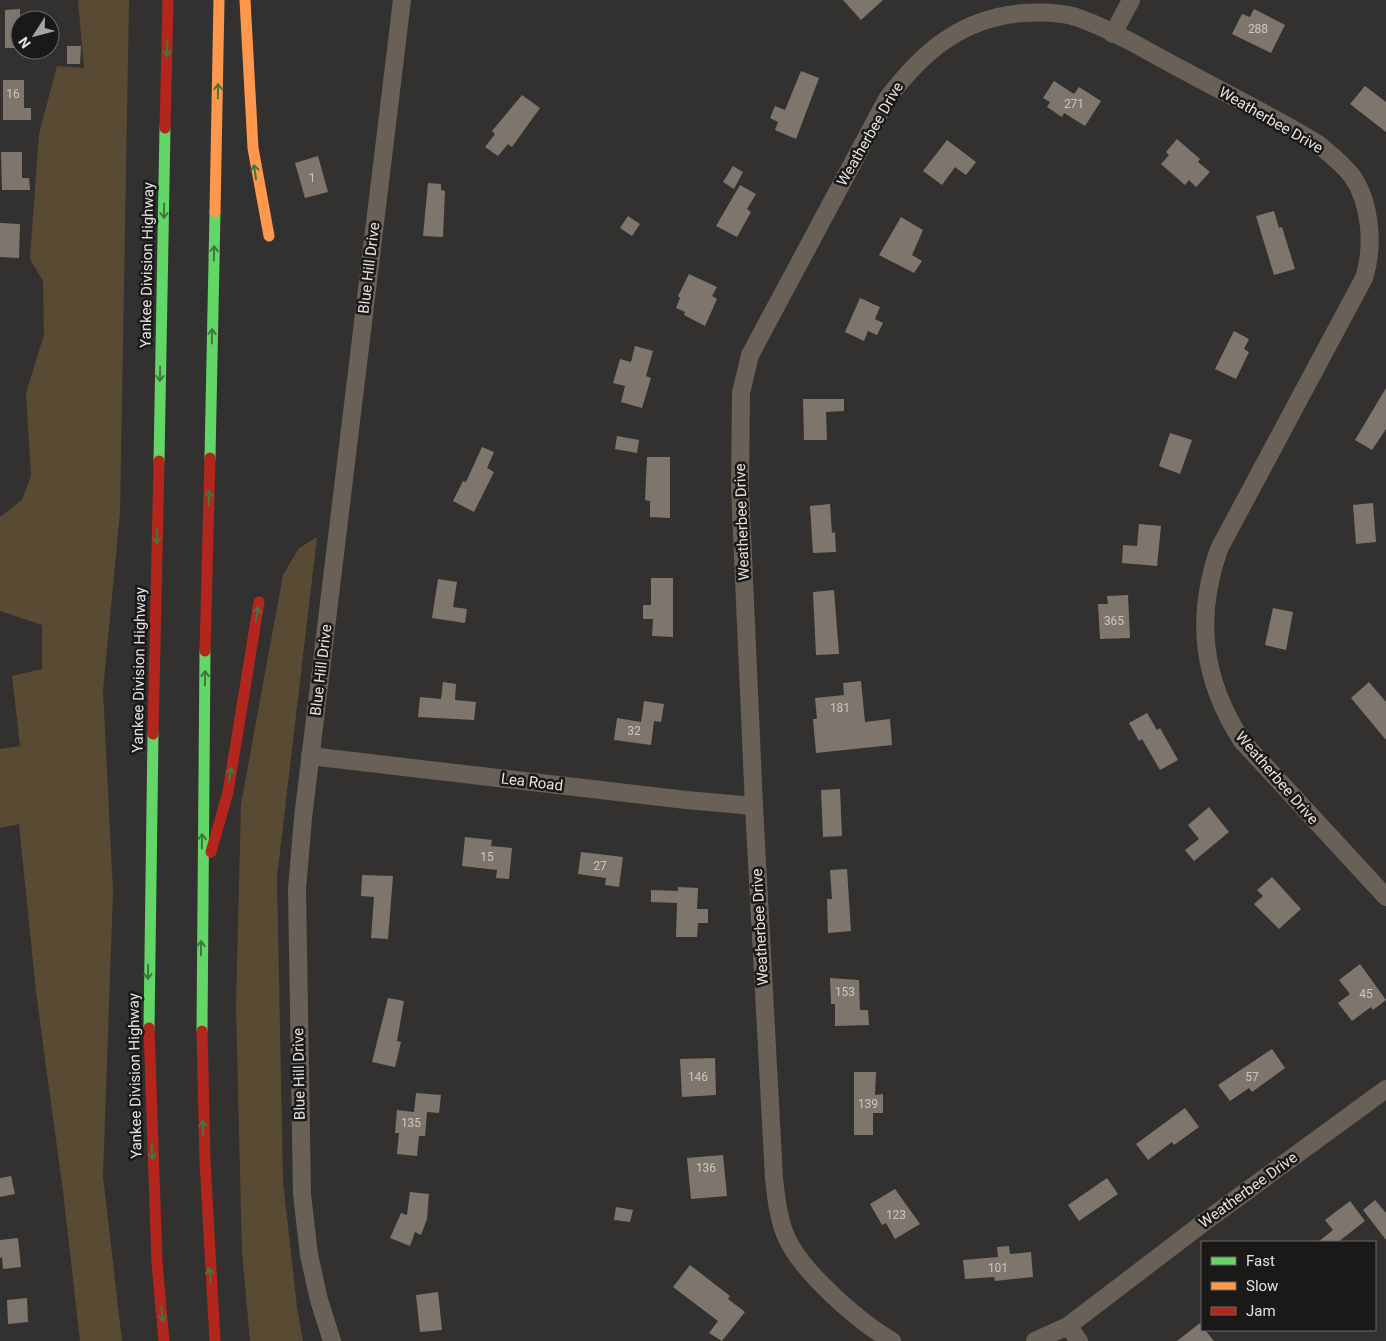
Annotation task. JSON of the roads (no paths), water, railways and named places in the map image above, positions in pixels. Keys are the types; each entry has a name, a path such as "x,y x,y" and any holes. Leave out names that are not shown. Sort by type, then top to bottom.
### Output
{"highway":[{"name":"Yankee Division Highway","path":"164,1341 157,1253 148,998 168,0"},
{"path":"216,1341 206,1211 201,1058 201,890 219,0"},
{"path":"245,0 251,138 258,190 269,236"},
{"path":"201,890 228,792 259,602"}],"street":[{"name":"Blue Hill Drive","path":"332,1341 319,1300 309,1255 302,1194 297,889 310,756 402,0"},
{"path":"1113,34 1131,0"},
{"name":"Weatherbee Drive","path":"892,1341 870,1329 817,1278 794,1252 785,1234 778,1212 773,1168 754,806 740,488 741,393 750,355 887,99 907,72 934,48 981,21 1006,15 1032,12 1075,17 1113,34 1318,144 1353,177 1365,204 1370,251 1364,278 1219,549 1208,584 1204,622 1205,646 1213,682 1228,719 1242,741 1386,897"},
{"name":"Lea Road","path":"310,756 686,800 754,806"},
{"name":"Weatherbee Drive","path":"1035,1341 1068,1326 1386,1089"},
{"path":"1068,1326 1079,1341"}]}
